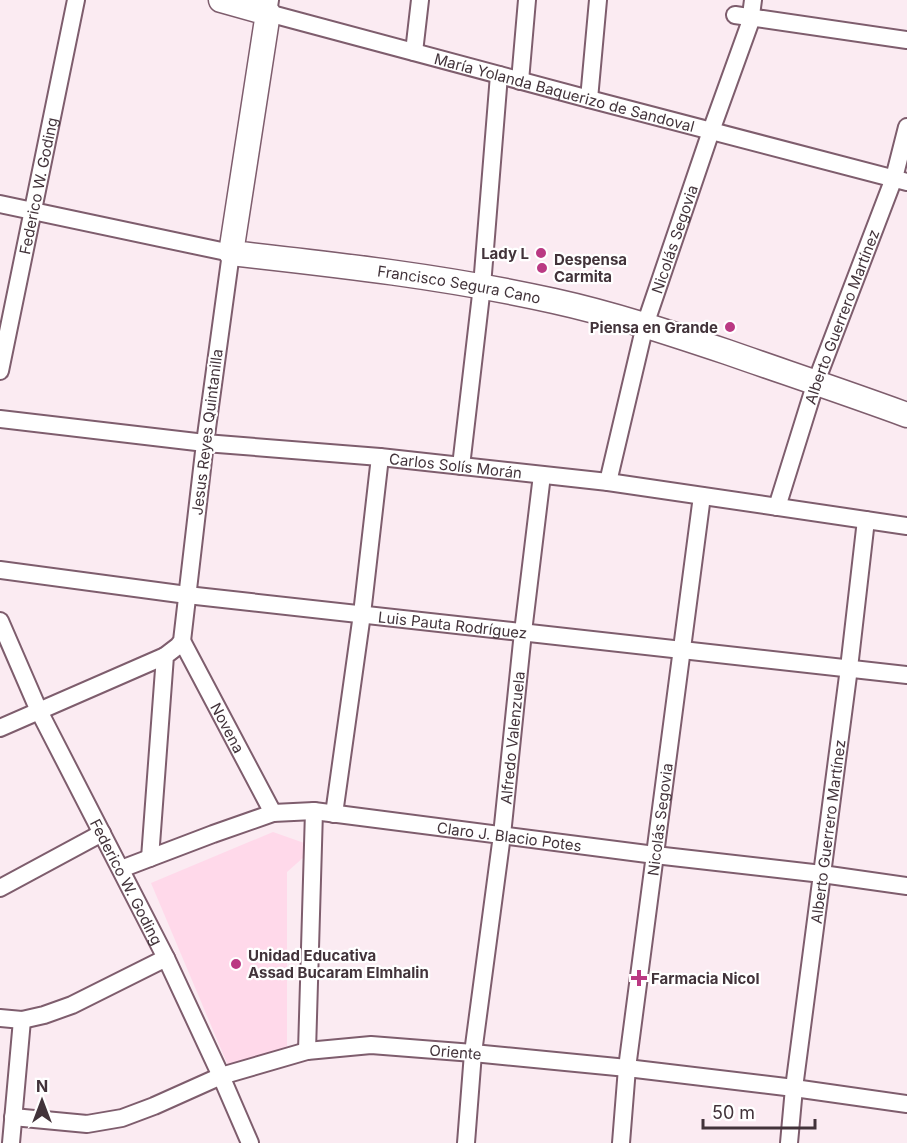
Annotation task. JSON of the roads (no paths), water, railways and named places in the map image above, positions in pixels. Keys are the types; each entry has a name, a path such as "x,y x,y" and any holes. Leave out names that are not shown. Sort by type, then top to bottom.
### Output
{"street":[{"name":"Federico W. Goding","path":"0,372 76,0"},
{"name":"María Yolanda Baquerizo de Sandoval","path":"221,0 269,6 414,52 900,180"},
{"path":"414,52 420,0"},
{"path":"520,81 527,0"},
{"path":"589,99 598,0"},
{"name":"Jesus Reyes Quintanilla","path":"182,641 205,443 231,253 269,6"},
{"path":"747,10 907,40"},
{"name":"Nicolás Segovia","path":"608,482 645,325 711,131 747,10"},
{"path":"461,466 482,286 498,75"},
{"name":"Alberto Guerrero Martínez","path":"777,507 816,382 900,180 907,128"},
{"name":"Francisco Segura Cano","path":"0,204 231,253 382,270 482,286 555,301 645,325 907,415"},
{"name":"Carlos Solís Morán","path":"0,419 205,443 380,457 608,482 907,526"},
{"path":"334,814 362,615 380,457"},
{"name":"Alfredo Valenzuela","path":"466,1143 473,1053 502,835 542,475"},
{"name":"Nicolás Segovia","path":"621,1143 627,1068 702,496"},
{"name":"Alberto Guerrero Martínez","path":"789,1143 866,520"},
{"name":"Luis Pauta Rodríguez","path":"0,570 187,595 907,675"},
{"name":"Federico W. Goding","path":"0,621 39,711 166,958 250,1143"},
{"path":"0,728 165,656 182,641"},
{"name":"Novena","path":"182,641 273,813"},
{"path":"150,858 165,656"},
{"path":"307,1051 314,811"},
{"name":"Claro J. Blacio Potes","path":"121,869 273,813 314,811 907,886"},
{"path":"0,888 102,833"},
{"path":"0,1018 22,1020 72,1005 166,958"},
{"path":"11,1143 22,1020"},
{"name":"Oriente","path":"13,1117 87,1124 122,1118 221,1076 307,1051 371,1045 627,1068 907,1104"}],"place":[{"name":"Lady L","path":"541,253"},
{"name":"Despensa Carmita","path":"542,268"},
{"name":"Piensa en Grande","path":"730,327"},
{"name":"Unidad Educativa Assad Bucaram Elmhalin","path":"236,964"},
{"name":"Farmacia Nicol","path":"639,978"}]}
